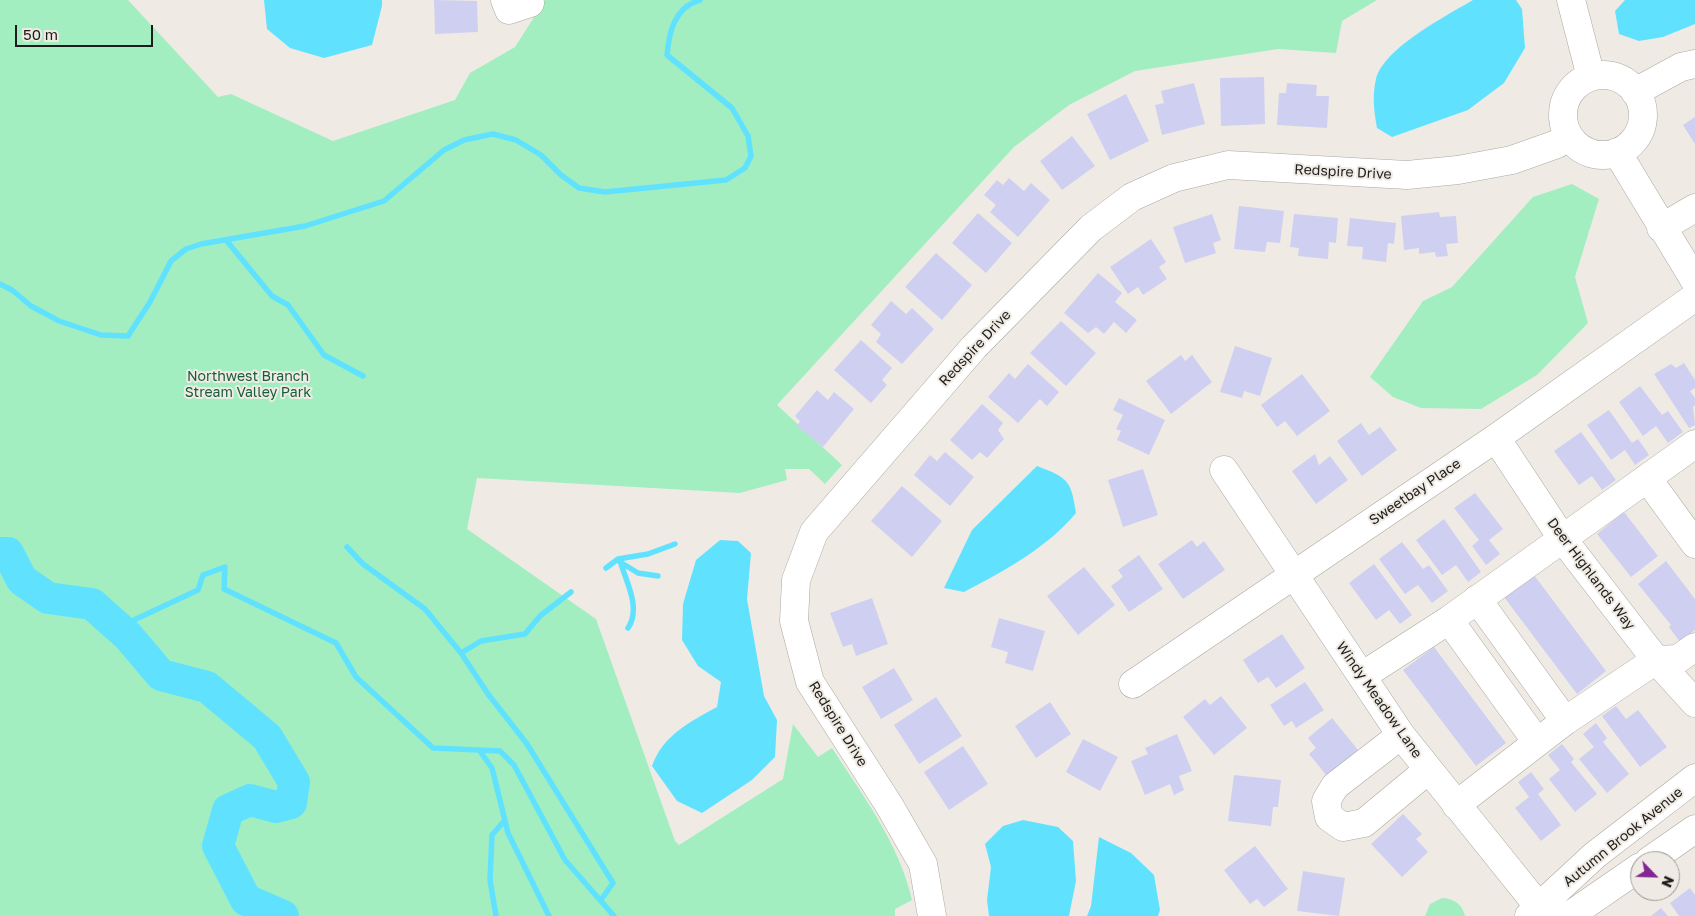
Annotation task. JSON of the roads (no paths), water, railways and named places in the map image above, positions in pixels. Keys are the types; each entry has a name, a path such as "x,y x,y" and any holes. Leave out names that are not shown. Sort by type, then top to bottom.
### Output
{"street":[{"path":"1571,0 1591,77"},
{"path":"1635,92 1681,67 1695,64"},
{"path":"1604,75 1616,77 1635,92 1640,103 1641,126 1628,146 1617,152 1595,154 1580,148 1568,135 1564,124 1563,112 1566,100 1576,86 1591,77 1604,75"},
{"name":"Redspire Drive","path":"932,916 923,864 889,805 810,682 794,620 796,580 814,532 974,347 1091,228 1132,198 1174,178 1228,165 1407,176 1458,170 1512,160 1557,144 1568,135"},
{"path":"1617,152 1661,228 1695,281"},
{"path":"1661,228 1695,208"},
{"name":"Sweetbay Place","path":"1133,684 1496,438 1695,297"},
{"name":"Deer Highlands Way","path":"1496,438 1562,538 1656,660 1695,703"},
{"path":"1362,676 1477,600 1647,478 1691,457"},
{"name":"Windy Meadow Lane","path":"1224,470 1401,735 1540,913"},
{"path":"1647,478 1695,544"},
{"path":"1477,600 1565,720"},
{"path":"1448,620 1537,742"},
{"path":"1456,805 1565,720 1656,660 1678,659 1695,647"},
{"path":"1401,735 1336,786 1326,801 1329,817 1344,827 1364,822 1428,770"},
{"name":"Autumn Brook Avenue","path":"1540,913 1595,855 1695,778"},
{"path":"1663,851 1695,829"},
{"name":"Autumn Brook Avenue","path":"1569,916 1630,874"}],"water":[{"path":"264,0 382,0 382,6 372,45 324,58 290,48 267,29"},
{"path":"1473,0 1516,0 1522,9 1525,48 1504,83 1468,110 1392,137 1377,128 1374,110 1374,91 1381,67 1417,34"},
{"path":"1625,0 1695,0 1695,24 1663,37 1639,41 1619,34 1615,11"},
{"path":"1037,466 1056,474 1067,482 1076,513 1065,526 1038,548 994,576 964,592 944,588 972,530"},
{"path":"720,540 738,541 751,553 747,599 764,696 777,720 775,757 752,780 702,813 677,801 652,766 657,755 670,738 687,724 717,707 721,682 698,666 682,640 683,604 696,560"},
{"path":"1023,820 1058,827 1073,841 1076,881 1069,916 989,916 987,900 991,867 985,844 1003,826"},
{"path":"1099,837 1131,853 1154,875 1160,910 1158,916 1087,916 1091,906"}],"waterway":[{"path":"0,284 12,290 31,306 59,321 101,335 128,336 150,302 171,261 186,249 201,244 305,226 384,201 444,150 464,140 493,134 516,140 541,155 561,175 579,188 605,192 726,180 745,168 751,156 748,136 732,108 667,55 669,37 679,14 691,3 700,0"},
{"path":"226,240 272,296 288,305 324,355 363,376"},
{"path":"606,568 618,559 648,554 675,544"},
{"path":"347,547 363,564 425,609 461,653 488,694 527,744 613,883 601,900"},
{"path":"0,553 8,553 22,580 48,598 92,604 128,636 161,675 207,687 267,737 294,782 291,803 276,807 250,800 228,810 218,846 246,900 283,916"},
{"path":"620,562 638,573 658,576"},
{"path":"621,564 633,604 632,621 628,628"},
{"path":"119,627 198,590 203,575 225,567 224,589 336,643 356,677 433,748 479,750 492,768 508,833 549,916"},
{"path":"461,653 481,641 525,634 540,616 571,592"},
{"path":"479,750 500,751 514,765 565,860 614,916"},
{"path":"496,916 490,880 492,835 505,820"}],"park label":[{"name":"Northwest Branch Stream Valley Park","path":"248,386"}]}
